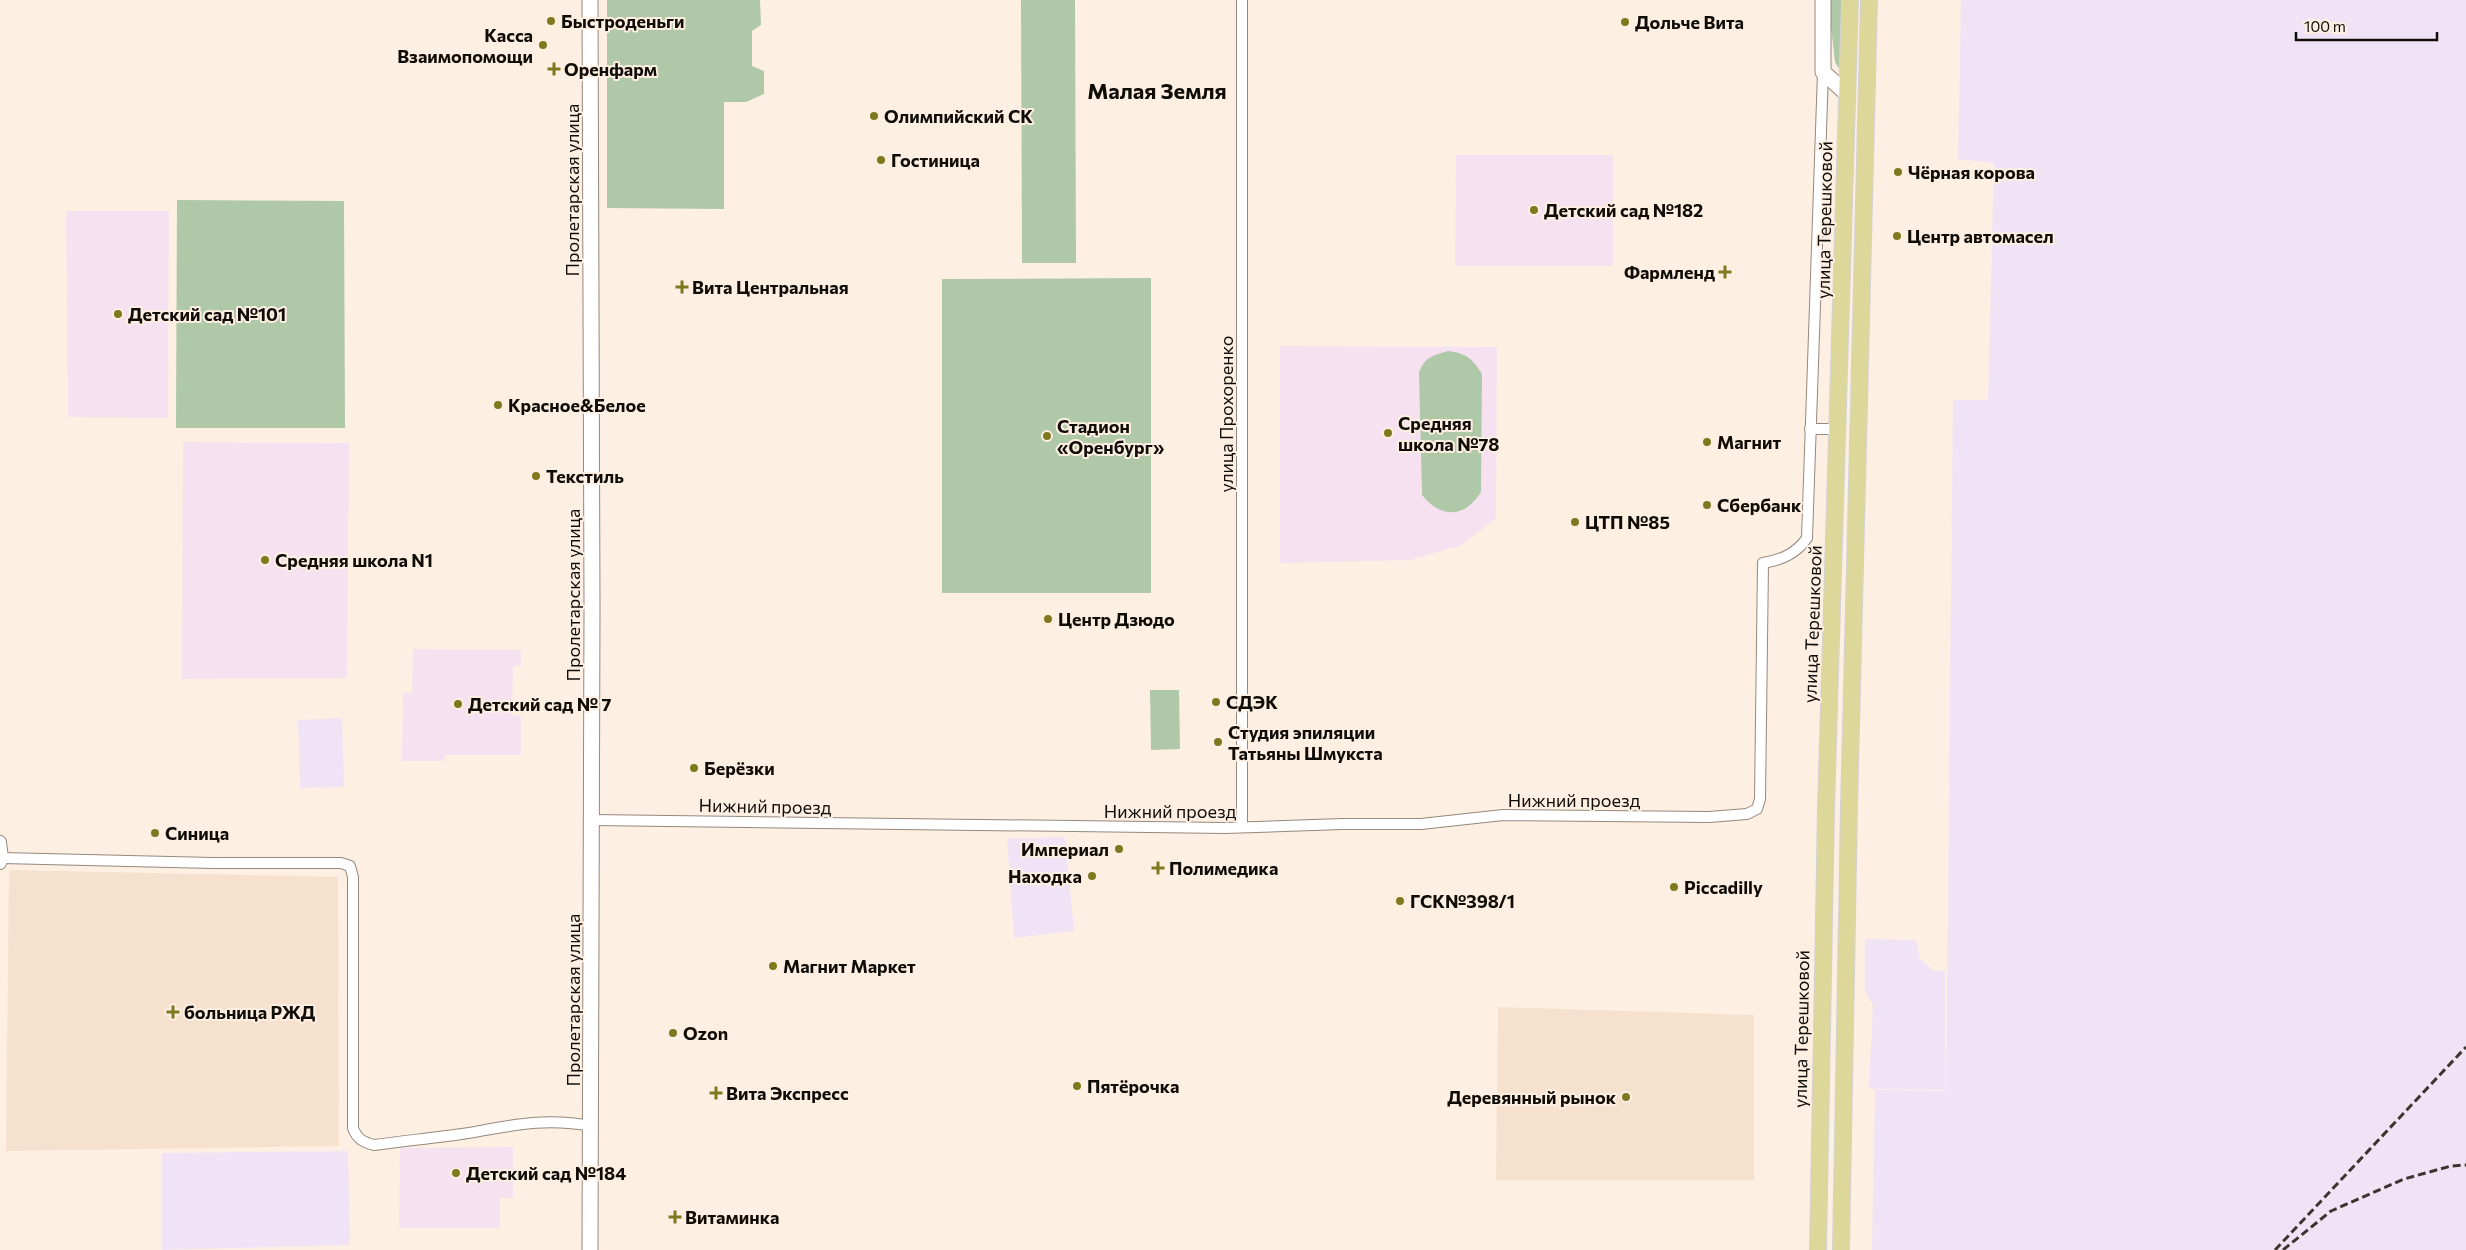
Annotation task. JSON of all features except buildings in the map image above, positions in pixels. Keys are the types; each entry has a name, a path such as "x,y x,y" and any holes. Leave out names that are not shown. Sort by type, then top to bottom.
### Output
{"main road":[{"name":"Пролетарская улица","path":"590,0 592,820 590,1250"},
{"path":"1823,0 1823,72 1847,94"},
{"name":"улица Терешковой","path":"1818,1250 1823,943 1850,0"},
{"path":"1841,1250 1846,944 1869,0"},
{"path":"1843,291 1850,296 1861,292"}],"street":[{"name":"улица Прохоренко","path":"1242,0 1242,827"},
{"path":"1823,72 1810,429 1839,429"},
{"name":"Нижний проезд","path":"592,820 1148,828 1421,824 1503,815 1709,816 1747,814 1757,809 1760,799 1763,563 1780,561 1802,546 1807,538 1810,429"},
{"path":"0,842 1,861 341,863 350,866 353,877 353,1128 356,1137 374,1145 463,1134 519,1123 567,1121 592,1126"}],"shaded area":[{"path":"1961,0 2466,0 2466,1250 1872,1250 1875,1090 1946,1091 1953,400 1988,400 1994,163 1958,159"},
{"name":"Детский сад №182","path":"1456,155 1613,155 1613,266 1455,266"},
{"name":"Детский сад №101","path":"66,211 169,211 168,418 68,417"},
{"name":"Средняя школа №78","path":"1280,346 1497,347 1496,518 1462,545 1410,560 1280,563"},
{"name":"Средняя школа N1","path":"183,442 349,443 347,678 182,679"},
{"name":"Детский сад № 7","path":"413,649 521,650 521,666 513,666 512,715 521,716 521,755 445,755 444,761 402,761 403,693 412,693"},
{"path":"342,718 344,787 300,788 298,720"},
{"path":"1065,837 1074,931 1014,938 1007,839"},
{"name":"больница РЖД","path":"9,870 338,877 339,1146 6,1151"},
{"path":"1865,939 1916,940 1920,959 1933,970 1945,971 1945,1090 1869,1089 1873,1005 1865,992"},
{"name":"Деревянный рынок","path":"1498,1007 1754,1015 1754,1180 1496,1180"},
{"name":"Детский сад №184","path":"513,1147 513,1198 500,1198 500,1228 399,1228 400,1148"},
{"path":"348,1151 350,1245 162,1250 162,1153"}],"green space":[{"path":"607,0 760,0 761,25 752,31 752,66 764,71 764,94 746,102 724,102 724,209 607,208"},
{"path":"1021,0 1075,0 1076,263 1022,263"},
{"path":"1828,0 1842,0 1841,72 1835,62"},
{"path":"177,200 344,201 345,428 176,428"},
{"name":"Стадион «Оренбург»","path":"1151,278 1151,593 942,593 942,279"},
{"path":"1448,351 1460,353 1468,358 1482,374 1481,492 1468,507 1453,512 1437,508 1422,495 1419,373 1427,360"},
{"path":"1150,690 1179,690 1180,749 1151,750"}],"railway":[{"path":"2275,1250 2466,1047"},
{"path":"2283,1250 2331,1211 2404,1179 2451,1166 2466,1165"}],"place":[{"name":"Быстроденьги","path":"551,21"},
{"name":"Дольче Вита","path":"1625,22"},
{"name":"Касса Взаимопомощи","path":"543,45"},
{"name":"Оренфарм","path":"554,69"},
{"name":"Олимпийский СК","path":"874,116"},
{"name":"Гостиница","path":"881,160"},
{"name":"Чёрная корова","path":"1898,172"},
{"name":"Детский сад №182","path":"1534,210"},
{"name":"Центр автомасел","path":"1897,236"},
{"name":"Фармленд","path":"1725,272"},
{"name":"Вита Центральная","path":"682,287"},
{"name":"Детский сад №101","path":"118,314"},
{"name":"Красное&Белое","path":"498,405"},
{"name":"Средняя школа №78","path":"1388,433"},
{"name":"Стадион «Оренбург»","path":"1047,436"},
{"name":"Магнит","path":"1707,442"},
{"name":"Текстиль","path":"536,476"},
{"name":"Сбербанк","path":"1707,505"},
{"name":"ЦТП №85","path":"1575,522"},
{"name":"Средняя школа N1","path":"265,560"},
{"name":"Центр Дзюдо","path":"1048,619"},
{"name":"СДЭК","path":"1216,702"},
{"name":"Детский сад № 7","path":"458,704"},
{"name":"Студия эпиляции Татьяны Шмукста","path":"1218,742"},
{"name":"Берёзки","path":"694,768"},
{"name":"Синица","path":"155,833"},
{"name":"Империал","path":"1119,849"},
{"name":"Полимедика","path":"1158,868"},
{"name":"Находка","path":"1092,876"},
{"name":"Piccadilly","path":"1674,887"},
{"name":"ГСК№398/1","path":"1400,901"},
{"name":"Магнит Маркет","path":"773,966"},
{"name":"больница РЖД","path":"173,1012"},
{"name":"Ozon","path":"673,1033"},
{"name":"Пятёрочка","path":"1077,1086"},
{"name":"Вита Экспресс","path":"716,1093"},
{"name":"Деревянный рынок","path":"1626,1097"},
{"name":"Детский сад №184","path":"456,1173"},
{"name":"Витаминка","path":"675,1217"}],"district":[{"name":"Малая Земля","path":"1157,90"}]}
